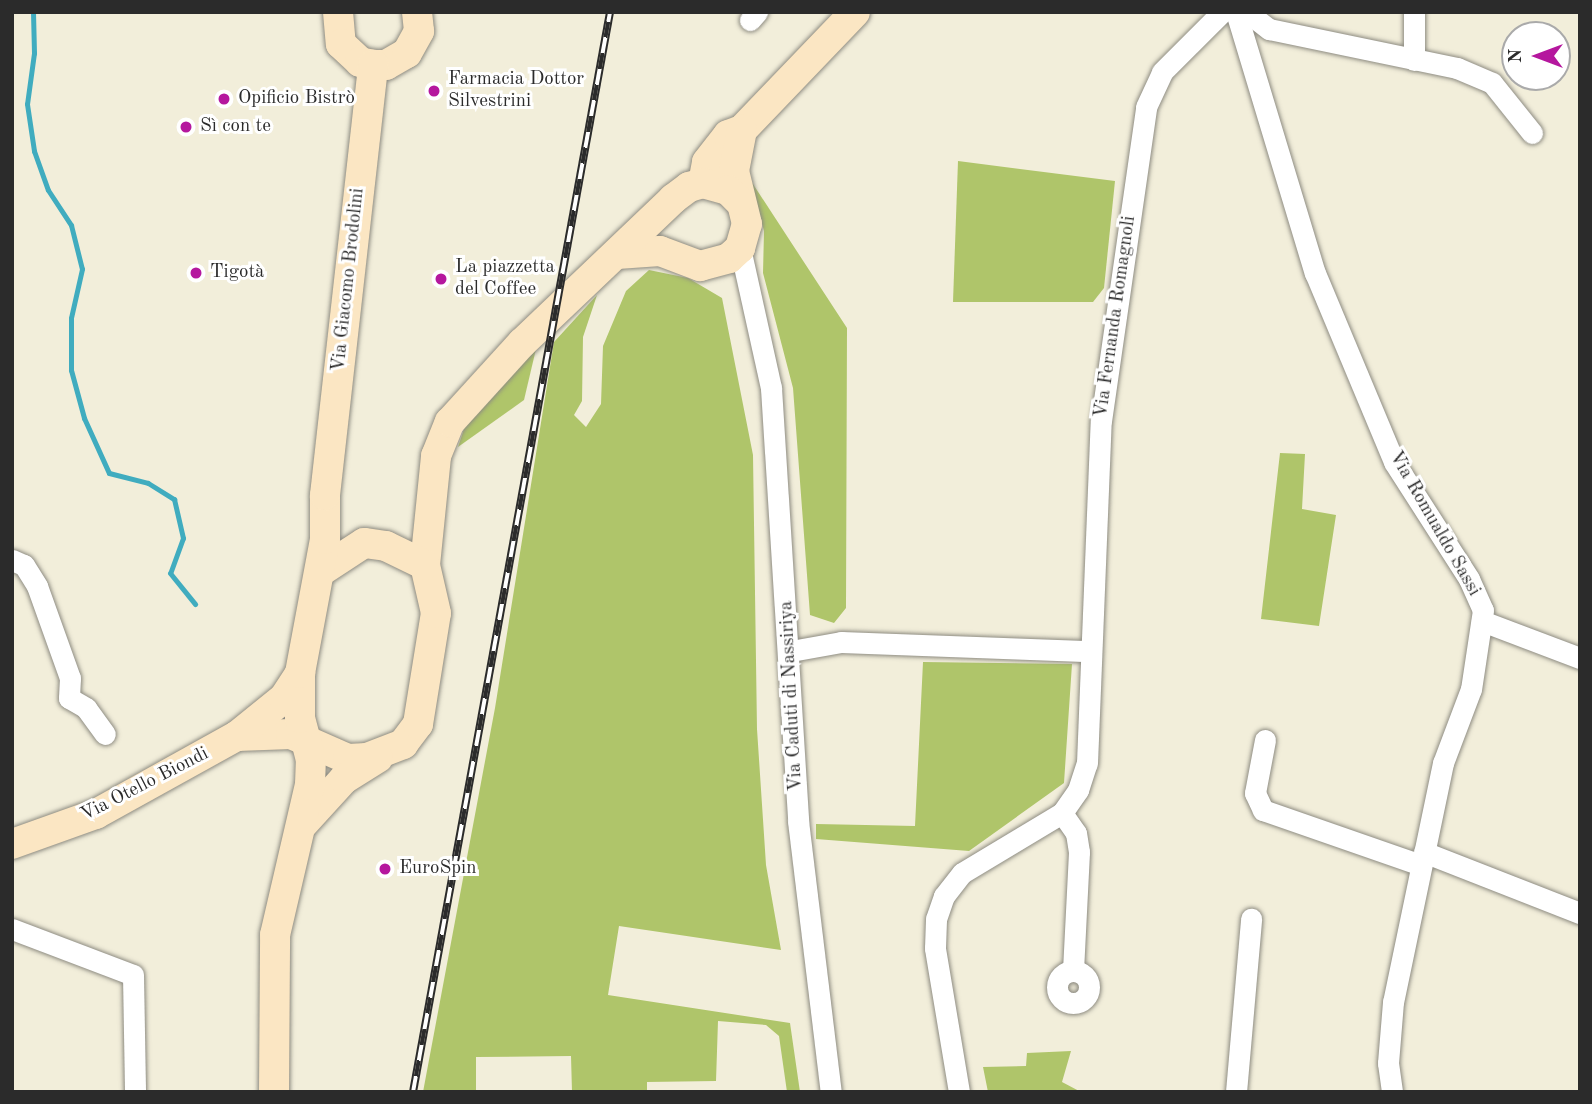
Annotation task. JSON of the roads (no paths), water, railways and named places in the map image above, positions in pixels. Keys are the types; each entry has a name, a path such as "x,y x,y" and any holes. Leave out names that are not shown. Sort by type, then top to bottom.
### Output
{"main road":[{"path":"338,12 341,44 360,62 373,65 386,65 407,53 419,31 417,12"},
{"path":"703,183 707,162 728,135 742,130 855,12"},
{"name":"Via Giacomo Brodolini","path":"274,1092 275,935 302,825 311,760 304,736 300,673 321,571 326,495 373,65"},
{"path":"617,254 660,251 686,261 728,256 747,223 738,200 734,171 742,130"},
{"path":"302,825 344,779 403,744 418,724 436,613 425,565 430,489 436,456 450,422 522,344 689,187 703,183 729,190 738,200"},
{"path":"668,205 666,238 686,261"},
{"path":"321,571 414,523 430,489"},
{"path":"326,495 336,517 375,544 425,565"},
{"name":"Via Otello Biondi","path":"12,844 96,814 237,736 284,698 300,673"},
{"name":"Via Otello Biondi","path":"237,736 304,736"},
{"path":"304,736 348,759 383,755"}],"street":[{"name":"Via Fernanda Romagnoli","path":"959,1092 935,948 936,919 944,896 962,873 1062,813 1078,790 1087,763 1101,421 1146,107 1162,72 1222,12"},
{"name":"Via Romualdo Sassi","path":"1236,12 1315,273 1394,462 1469,579 1483,610 1471,689 1443,763 1393,1002 1388,1063 1392,1092"},
{"path":"1247,12 1269,29 1457,68 1492,83 1532,133"},
{"path":"1413,12 1414,60"},
{"name":"Via Caduti di Nassiriya","path":"728,256 750,301 771,388 790,651 799,834 831,1092"},
{"path":"12,560 24,565 37,586 70,678 69,698 86,708 105,734"},
{"path":"1482,621 1580,658"},
{"path":"790,651 841,642 1091,651"},
{"path":"1265,740 1255,793 1263,810 1422,858 1580,913"},
{"path":"1062,813 1076,833 1079,852 1073,970"},
{"path":"1236,1092 1251,919"},
{"path":"12,929 133,975 135,1092"}],"waterway":[{"path":"33,12 34,53 27,104 34,151 48,190 71,225 82,269 71,318 71,370 84,418 109,473 148,483 174,499 183,538 170,573 195,604"}],"railway":[{"path":"413,1092 610,12"}],"place":[{"name":"Farmacia Dottor Silvestrini","path":"434,91"},
{"name":"Opificio Bistrò","path":"224,99"},
{"name":"Sì con te","path":"186,127"},
{"name":"Tigotà","path":"196,273"},
{"name":"La piazzetta del Coffee","path":"441,279"},
{"name":"EuroSpin","path":"385,869"}]}
